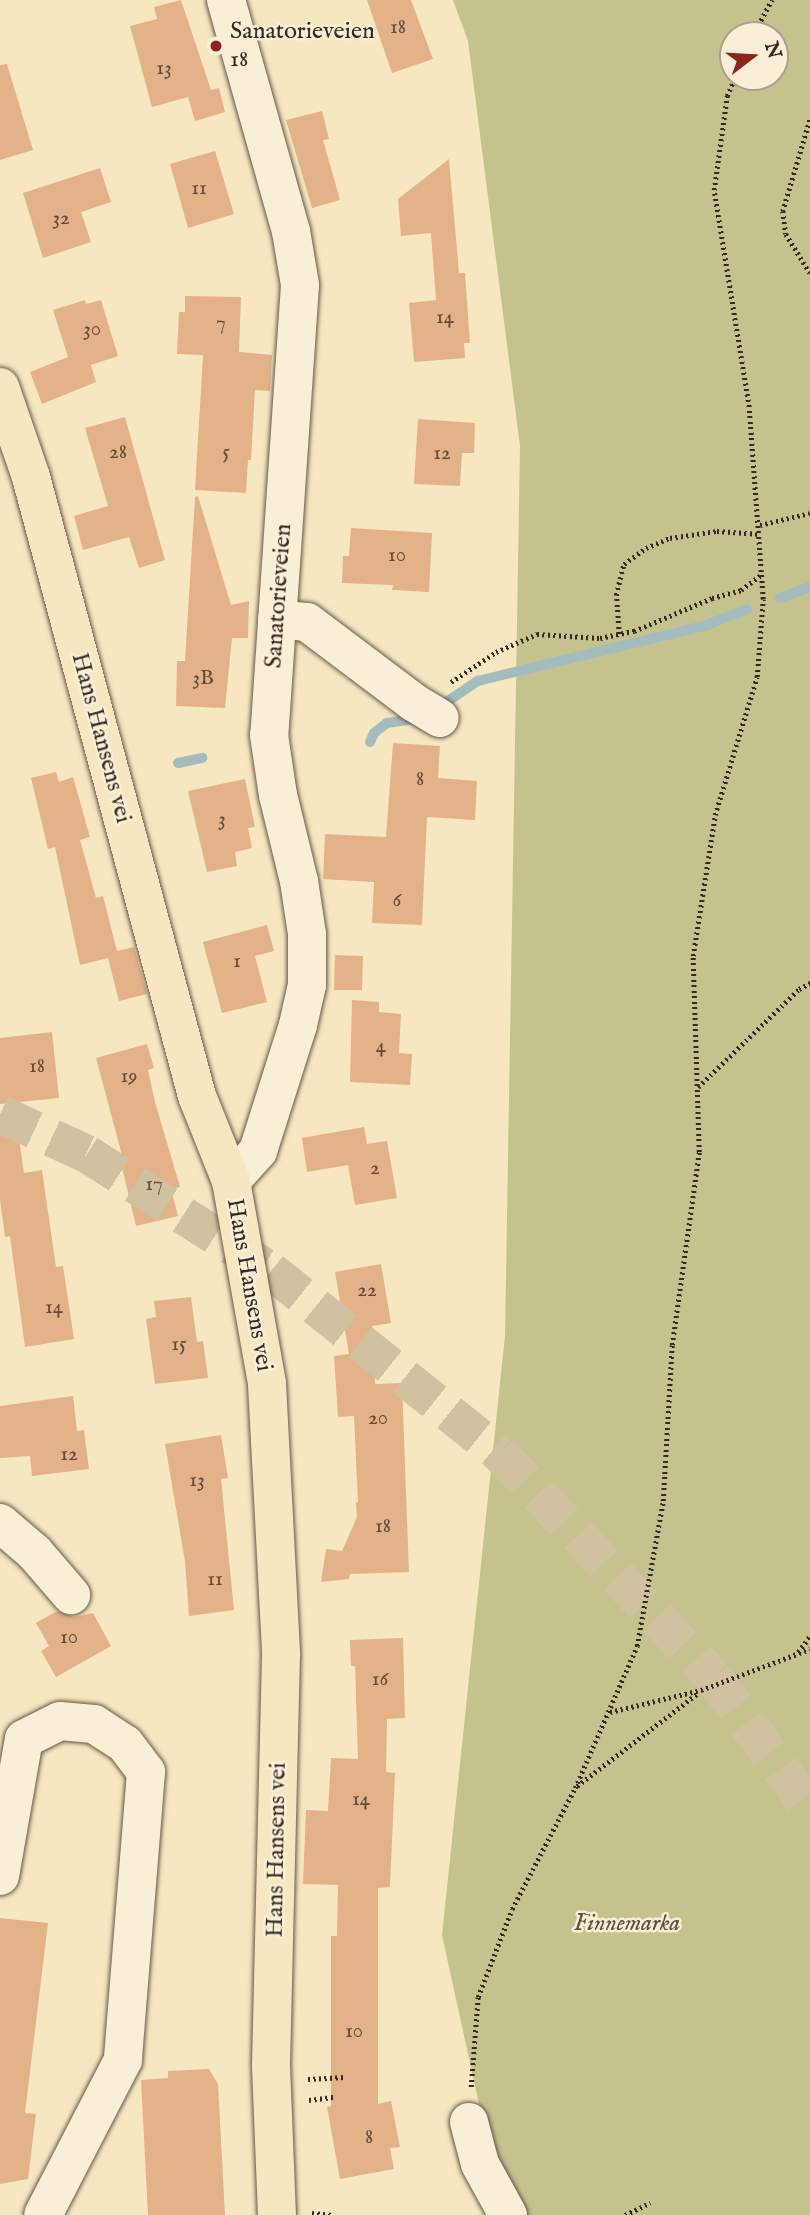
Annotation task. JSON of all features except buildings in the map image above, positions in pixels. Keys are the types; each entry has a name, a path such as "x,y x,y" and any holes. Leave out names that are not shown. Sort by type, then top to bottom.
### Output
{"main road":[{"name":"Hans Hansens vei","path":"0,387 31,477 197,1096 231,1181 267,1384 281,1655 271,2066 277,2215"}],"street":[{"name":"Sanatorieveien","path":"226,0 291,231 300,285 269,735 278,795 299,881 305,921 307,985 298,1026 258,1151 231,1181"},
{"path":"276,619 307,622 433,714"},
{"path":"0,1523 34,1552 71,1595"},
{"path":"0,1876 24,1739 60,1721 94,1724 125,1744 146,1772 122,2060 43,2215"},
{"path":"469,2122 480,2164 508,2215"}],"path":[{"path":"761,21 772,0"},
{"path":"469,2122 478,1997 512,1909 575,1788 637,1646 663,1501 672,1345 699,1152 693,956 715,815 757,677 762,573 749,407 714,190 729,91"},
{"path":"810,120 783,211 786,234 810,272"},
{"path":"760,525 810,513"},
{"path":"619,634 617,595 624,564 646,548 670,538 717,531 760,534"},
{"path":"433,714 441,688 496,652 537,634 600,638 634,631 712,598 741,590 762,573"},
{"path":"698,1087 799,989 810,983"},
{"path":"799,1652 810,1636"},
{"path":"609,1713 701,1690 810,1649"},
{"path":"575,1788 701,1690"},
{"path":"625,2215 650,2203"}],"green space":[{"name":"Finnemarka","path":"453,0 810,0 810,2215 528,2215 486,2136 442,1935 505,1336 520,446 468,41"}],"waterway":[{"path":"780,598 810,587"},
{"path":"445,703 478,681 707,625 747,609"},
{"path":"370,742 374,733 387,723 415,719"},
{"path":"178,763 202,758"}],"tunnel":[{"path":"0,1114 87,1154 271,1271 499,1453 713,1677 810,1809"}],"place":[{"name":"Sanatorieveien 18","path":"216,46"}]}
